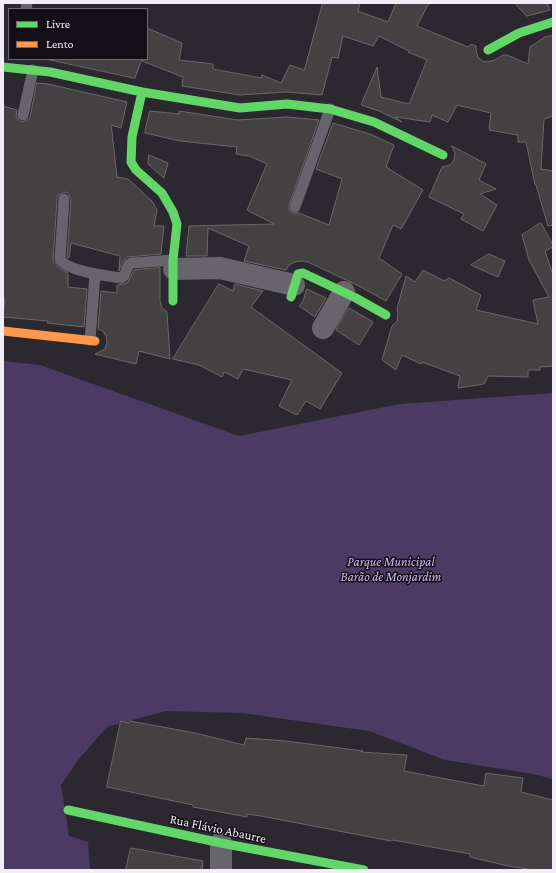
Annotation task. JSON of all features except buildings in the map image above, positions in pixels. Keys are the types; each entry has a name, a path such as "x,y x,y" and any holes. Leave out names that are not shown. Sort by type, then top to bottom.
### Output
{"street":[{"path":"488,50 515,34 553,22"},
{"path":"3,67 25,66 142,92 240,108 286,104 330,109 374,122 443,155"},
{"path":"142,92 131,146 131,161 136,170 162,193 173,212 177,224 173,301"},
{"path":"174,265 220,268 292,291 298,274 303,273 344,292 386,315"},
{"path":"323,328 344,292"},
{"path":"3,331 93,340"},
{"name":"Rua Flávio Abaurre","path":"68,810 221,843 364,870"},
{"path":"221,843 221,870"}],"lane":[{"path":"23,115 25,66"},
{"path":"295,207 330,109"},
{"path":"64,199 60,259 64,265 95,274 121,278 124,276 129,264 132,263 174,265"},
{"path":"93,340 95,274"}],"green space":[{"name":"Parque Municipal Barão de Monjardim","path":"3,361 40,365 239,436 400,404 553,393 553,779 533,774 445,760 369,731 242,713 166,711 106,728 79,759 61,785 69,836 88,842 90,870 3,870"}],"traffic: fast":[{"path":"488,50 519,33 553,22"},
{"path":"3,67 50,72 142,92 240,108 287,104 330,109 374,122 443,155"},
{"path":"142,92 132,137 131,162 136,170 162,193 173,212 177,224 173,260 173,301"},
{"path":"291,297 298,274 303,273 354,297 386,315"},
{"path":"68,810 221,843 364,870"}],"traffic: slow":[{"path":"3,331 95,341"}]}
